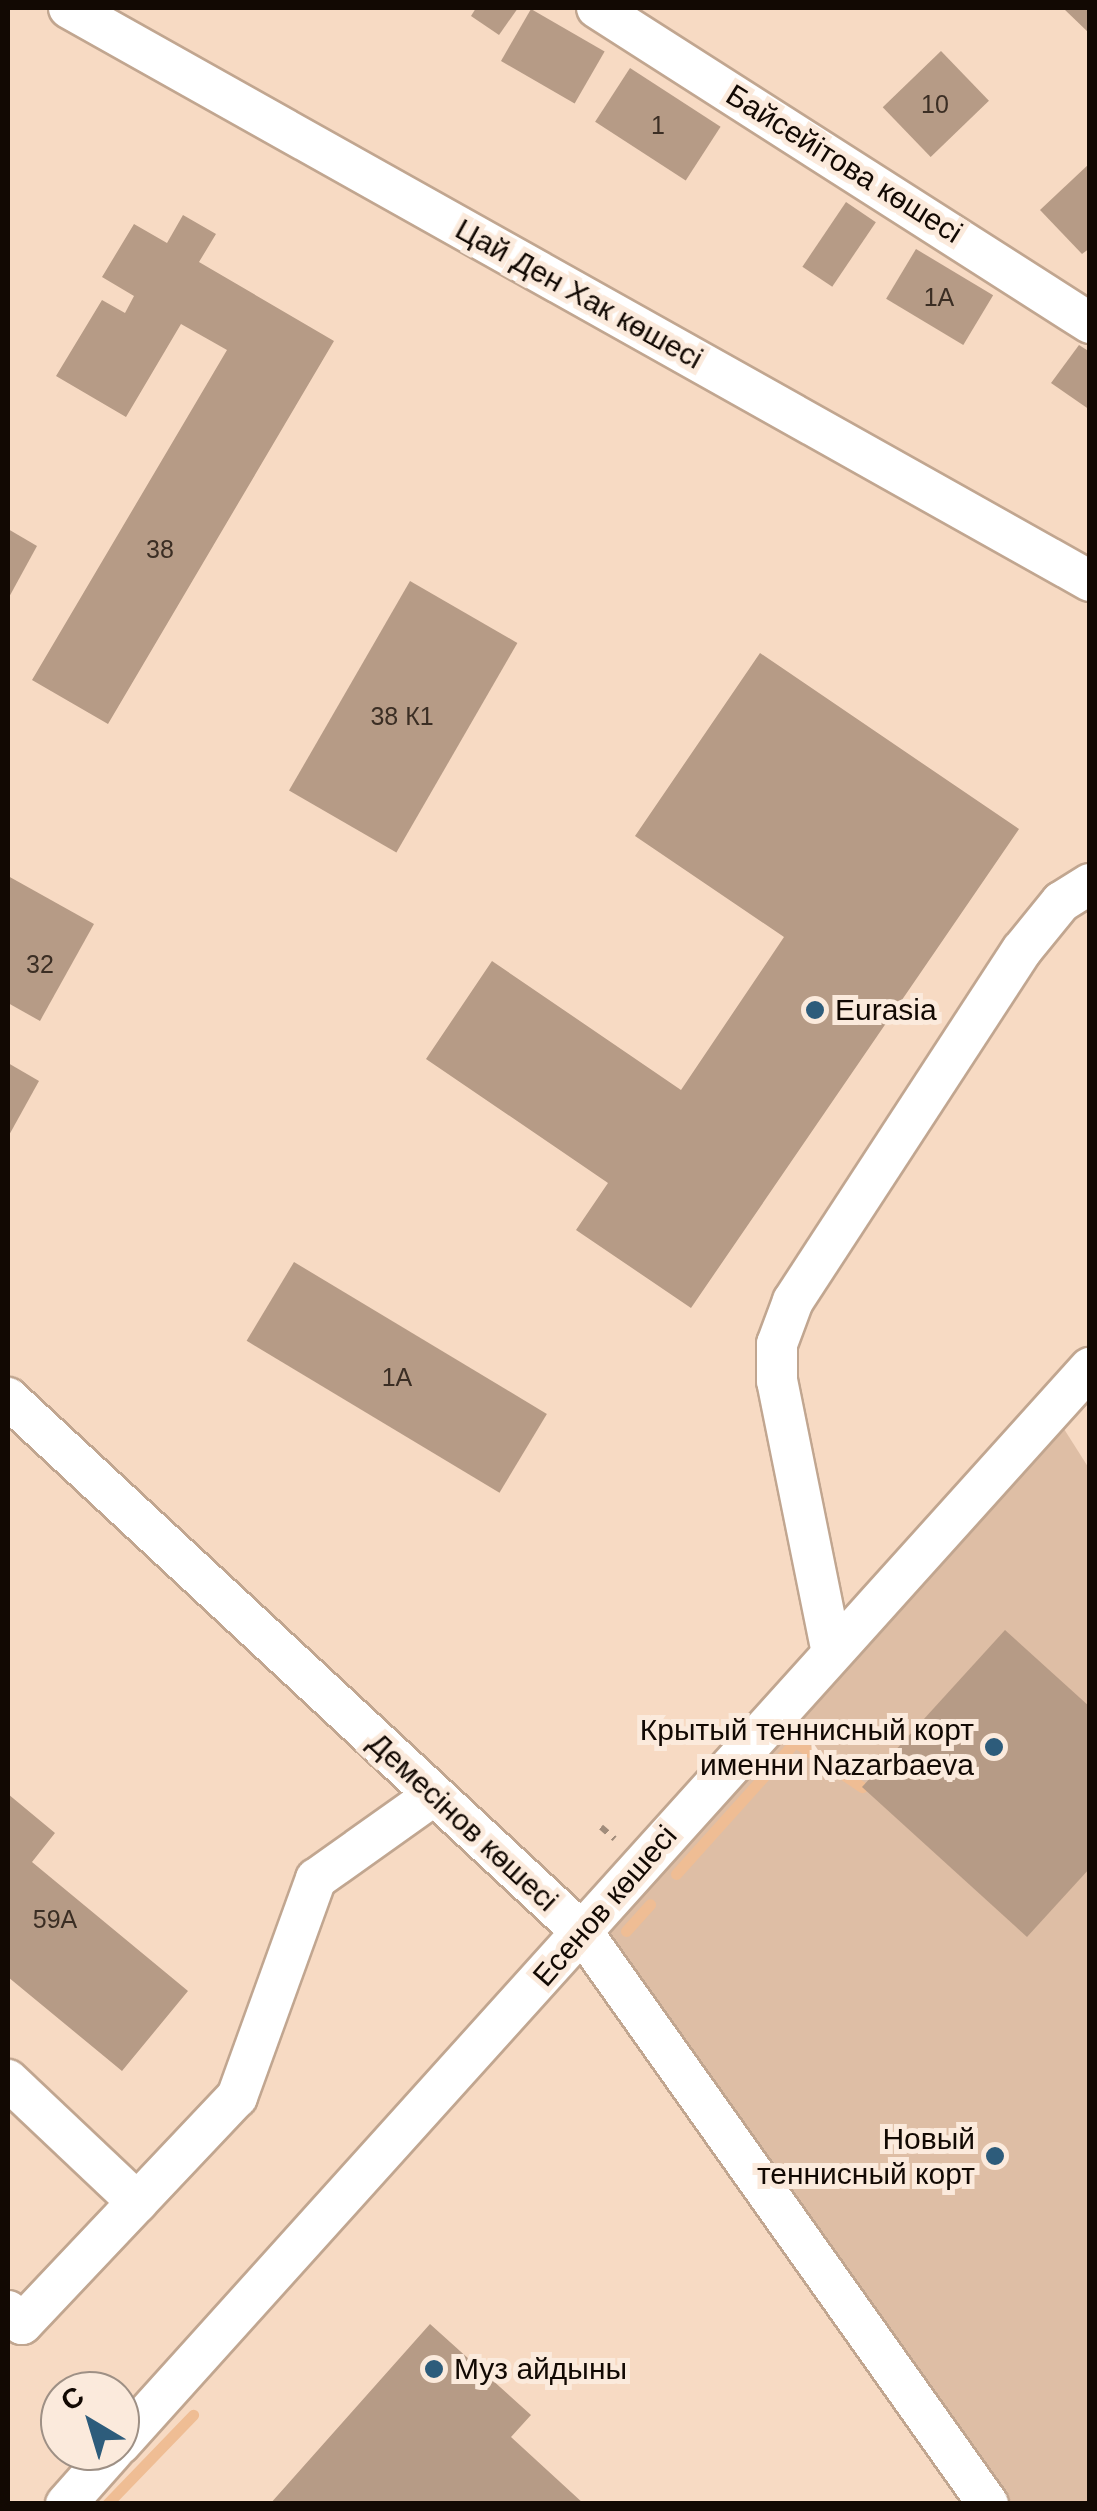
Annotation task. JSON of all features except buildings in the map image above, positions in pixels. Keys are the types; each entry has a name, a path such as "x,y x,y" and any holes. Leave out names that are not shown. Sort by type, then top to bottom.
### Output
{"street":[{"name":"Цай Ден Хак көшесі","path":"69,8 1090,581"},
{"name":"Байсейітова көшесі","path":"597,8 1090,323"},
{"path":"832,1654 776,1381 777,1344 793,1300 1022,950 1061,902 1090,884"},
{"name":"Есенов көшесі","path":"140,2422 1090,1368"},
{"name":"Демесінов көшесі","path":"8,1398 583,1933 988,2504"},
{"path":"8,2311 22,2324 236,2096 316,1879 434,1795"},
{"path":"8,2080 137,2202"},
{"path":"66,2504 96,2471"}],"shaded area":[{"path":"1052,1410 1090,1470 1089,2503 1005,2503 584,1931"}],"waterway":[{"path":"676,1874 795,1742 862,1787"},
{"path":"626,1931 650,1904"},
{"path":"107,2504 193,2415"}],"place":[{"name":"Eurasia","path":"815,1010"},
{"name":"Крытый теннисный корт именни Nazarbaeva","path":"994,1747"},
{"name":"Новый теннисный корт","path":"995,2156"},
{"name":"Муз айдыны","path":"434,2369"}]}
